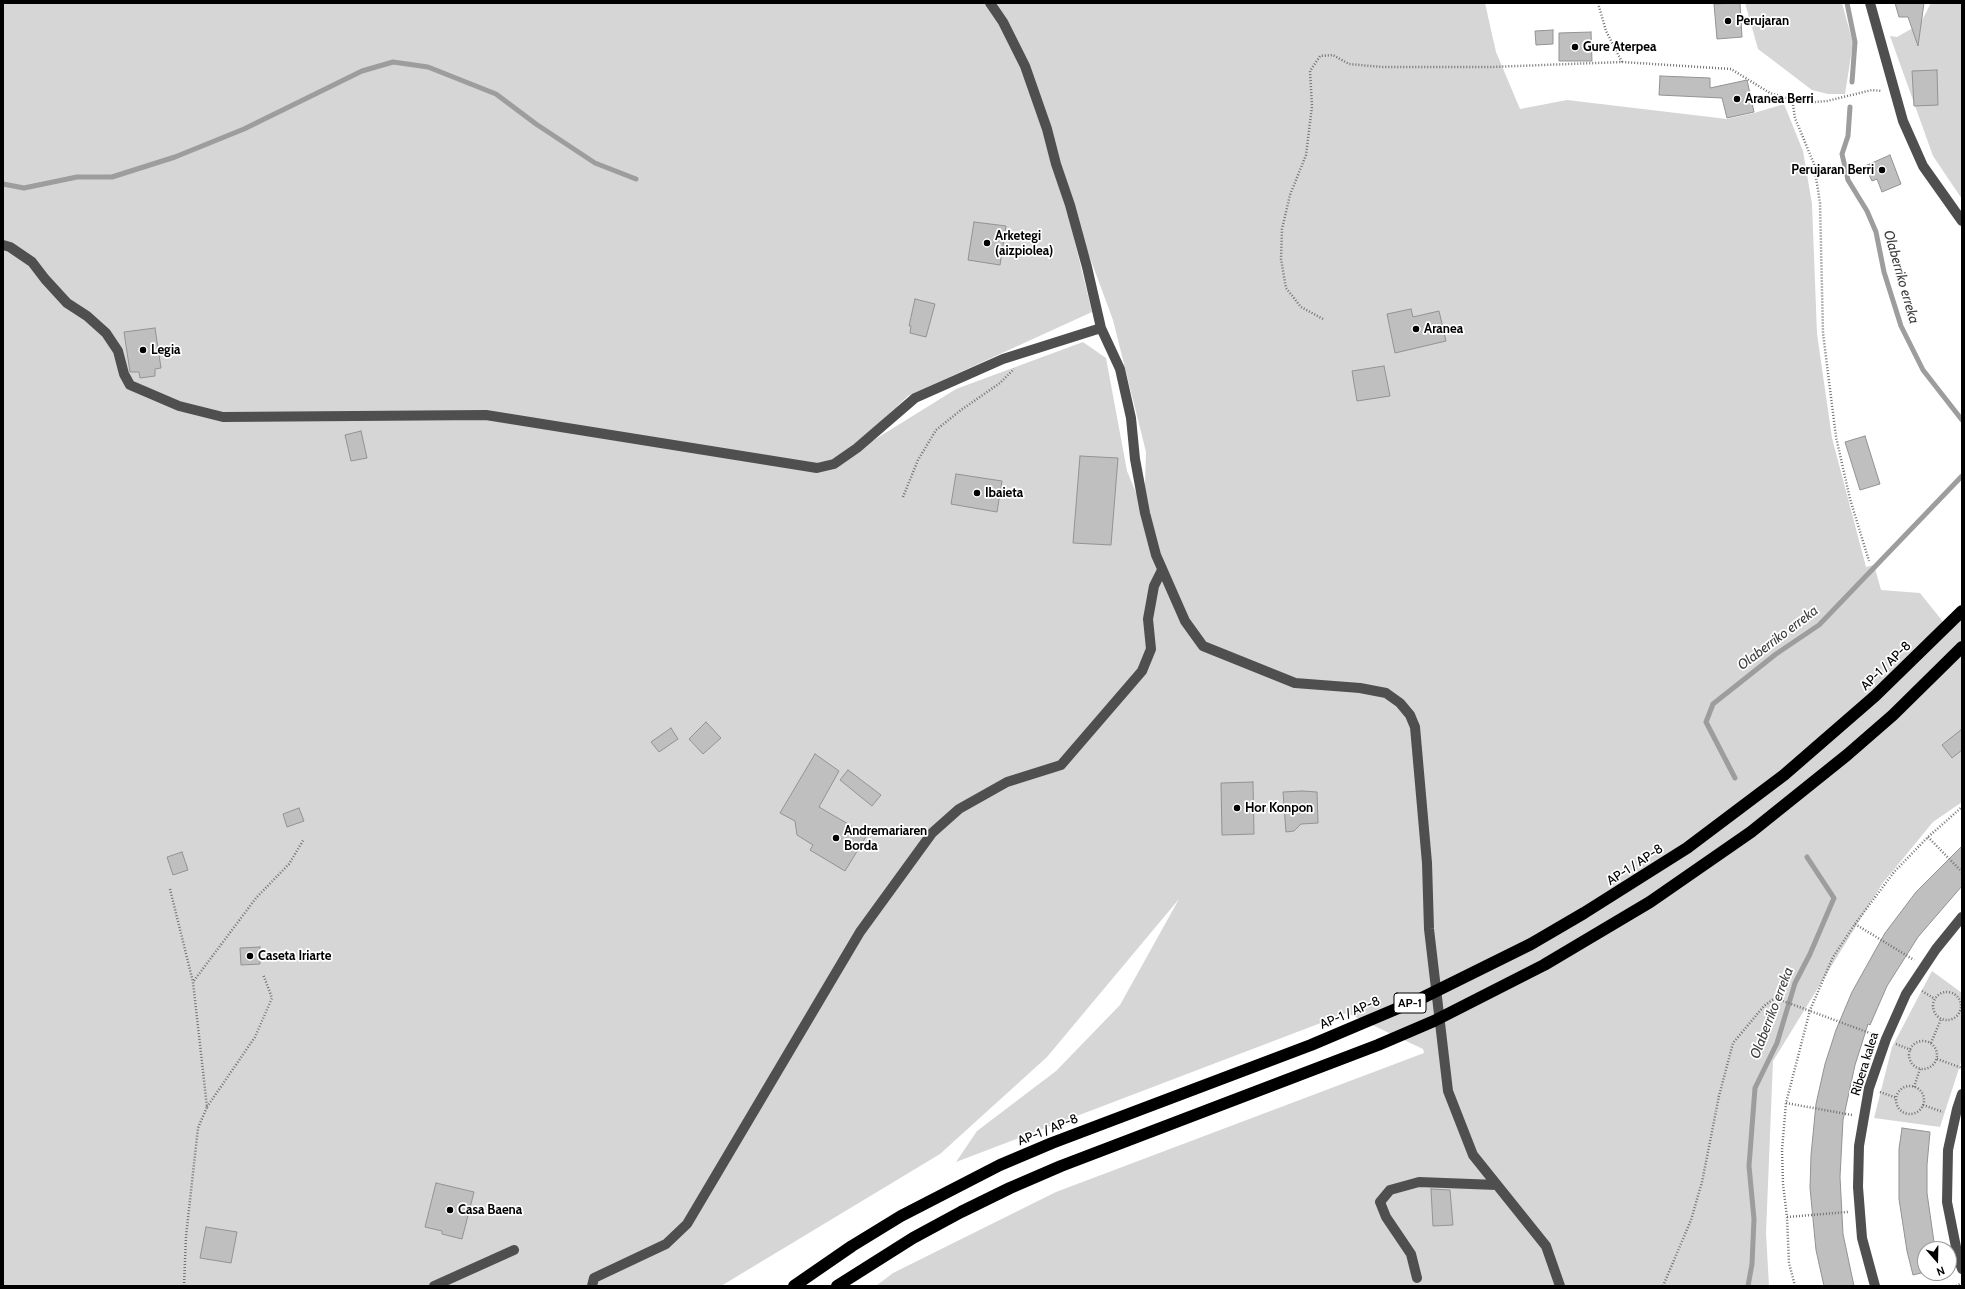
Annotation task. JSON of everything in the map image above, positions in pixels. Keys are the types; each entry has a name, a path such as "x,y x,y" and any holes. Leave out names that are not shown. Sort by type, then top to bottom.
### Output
{"highway":[{"name":"AP-1 / AP-8","path":"794,1286 852,1246 900,1216 1000,1165 1059,1140 1311,1045 1416,1001 1531,944 1584,913 1687,848 1784,776 1875,696 1962,611"},
{"name":"AP-1","path":"837,1286 913,1238 1010,1188 1060,1166 1378,1046 1490,994 1571,950 1650,902 1701,868 1799,794 1893,714 1962,647"}],"street":[{"path":"990,3 1003,22 1025,66 1048,128 1056,164 1070,205 1102,328 1120,369 1131,418 1135,459 1144,513 1156,555 1185,621 1203,646 1295,683 1360,688 1386,694 1400,703 1410,715 1418,740 1427,864 1429,929 1448,1091 1473,1156 1546,1246 1560,1286"},
{"path":"1870,3 1903,121 1923,166 1962,221"},
{"path":"3,245 10,247 32,262 67,303 86,316 106,333 118,351 124,374 130,385 179,406 223,417 486,415 817,468 834,464 857,448 915,398 1020,354 1102,328"},
{"path":"592,1286 594,1278 666,1244 687,1224 860,932 932,833 959,809 1007,782 1060,765 1142,672 1151,649 1148,619 1154,586 1162,570"},
{"name":"Ribera kalea","path":"1875,1286 1862,1238 1858,1187 1859,1153 1869,1088 1886,1039 1906,994 1936,949 1962,917"},
{"path":"1962,1094 1957,1108 1948,1150 1947,1202 1958,1257 1962,1269"},
{"path":"1417,1278 1412,1254 1386,1216 1380,1202 1390,1190 1419,1182 1497,1185"},
{"path":"434,1286 514,1250"}],"path":[{"path":"1598,3 1606,31 1622,62"},
{"path":"1324,319 1301,307 1286,288 1281,258 1282,229 1290,195 1306,155 1312,106 1310,71 1320,56 1333,55 1349,64 1382,67 1491,67 1622,62 1732,69 1770,93 1804,103 1827,101 1872,90 1895,92"},
{"path":"1792,99 1795,118 1814,164 1820,203 1823,333 1836,437 1850,499 1869,562"},
{"path":"904,497 918,460 936,430 961,410 1000,384 1013,370 1020,354"},
{"path":"1795,1286 1789,1263 1787,1217 1782,1170 1786,1103 1810,1010 1833,957 1855,924 1894,872 1928,837 1962,807"},
{"path":"1928,837 1962,872"},
{"path":"193,982 256,898 289,864 304,839"},
{"path":"170,889 193,982 207,1107"},
{"path":"1855,924 1924,966"},
{"path":"184,1286 186,1236 198,1128 207,1107 255,1038 272,998 263,974"},
{"path":"1951,993 1959,1001 1960,1013 1951,1019 1941,1019 1934,1012 1933,1003 1939,995 1951,993"},
{"path":"1663,1286 1691,1220 1702,1182 1719,1096 1733,1043 1764,1006 1775,998 1784,1000 1886,1039"},
{"path":"1931,1043 1941,1019"},
{"path":"1920,1042 1931,1043 1937,1053 1937,1059 1931,1067 1920,1069 1911,1062 1911,1050 1920,1042"},
{"path":"1937,1059 1962,1068"},
{"path":"1914,1087 1920,1069"},
{"path":"1914,1087 1923,1094 1923,1105 1915,1113 1904,1113 1898,1106 1897,1098 1899,1092 1903,1088 1914,1087"},
{"path":"1786,1103 1864,1117"},
{"path":"1923,1105 1932,1108"},
{"path":"1787,1217 1860,1211"},
{"path":"1956,1286 1962,1283"}],"shaded area":[{"path":"3,3 1485,3 1496,52 1520,109 1567,100 1727,119 1784,104 1803,151 1812,204 1817,334 1832,438 1866,567 1874,565 1881,590 1920,593 1948,628 1962,618 1962,802 1933,822 1882,884 1773,1061 1766,1233 1769,1286 876,1286 893,1273 1056,1192 1424,1053 1423,1049 1347,1013 956,1162 977,1131 1056,1071 1120,1005 1179,899 1047,1057 940,1154 721,1286 3,1286","holes":["1057,169 1113,320 1146,452 1144,512 1127,471 1106,358 1083,342 956,389 837,463 908,396 1092,312"]},
{"path":"1745,3 1842,3 1853,43 1845,94 1828,94 1812,90 1758,49"},
{"path":"1931,3 1962,3 1962,199 1933,156 1890,36 1897,37 1920,24"},
{"path":"1932,971 1962,993 1962,1059 1940,1127 1874,1118 1892,1047"}],"building":[{"name":"Perujaran","path":"1740,3 1742,37 1717,39 1714,4"},
{"path":"1895,3 1924,3 1918,46 1908,17 1899,17"},
{"path":"1553,30 1553,44 1536,45 1535,31"},
{"name":"Gure Aterpea","path":"1591,32 1592,61 1559,61 1559,33"},
{"path":"1937,70 1938,105 1914,106 1912,71"},
{"path":"1660,76 1710,78 1710,88 1747,80 1754,112 1727,118 1722,98 1659,95"},
{"name":"Perujaran Berri","path":"1890,155 1901,184 1882,192 1877,179 1872,181 1865,166"},
{"name":"Arketegi (aizpiolea)","path":"974,222 1006,226 1000,265 968,260"},
{"path":"915,299 935,304 926,337 910,333 911,326 909,326"},
{"name":"Aranea","path":"1411,309 1413,317 1439,311 1446,341 1395,353 1387,314"},
{"name":"Legia","path":"155,328 161,368 155,369 155,376 140,378 139,372 130,372 124,332"},
{"path":"1384,366 1390,396 1357,401 1352,371"},
{"path":"361,431 367,458 351,461 345,435"},
{"path":"1865,436 1880,484 1860,490 1845,442"},
{"path":"1080,456 1118,458 1111,545 1073,543"},
{"name":"Ibaieta","path":"956,474 1002,481 997,512 951,504"},
{"path":"706,722 721,738 703,754 689,739"},
{"path":"671,728 678,739 659,752 651,742"},
{"path":"1962,729 1962,750 1952,758 1942,745"},
{"path":"815,754 839,771 819,807 867,835 845,871 810,850 813,845 797,835 795,821 780,813"},
{"path":"848,770 881,795 872,806 840,780"},
{"name":"Hor Konpon","path":"1253,782 1254,834 1222,835 1221,783"},
{"path":"1283,792 1317,792 1318,823 1301,824 1294,831 1286,832"},
{"path":"299,808 304,821 287,827 283,814"},
{"path":"1962,846 1962,886 1918,937 1887,986 1870,1025 1868,1024 1855,1065 1843,1120 1840,1177 1843,1234 1854,1286 1824,1286 1816,1250 1810,1188 1811,1155 1816,1104 1825,1064 1836,1030 1852,992 1885,933 1916,892"},
{"path":"182,852 188,870 173,875 167,857"},
{"name":"Caseta Iriarte","path":"260,947 260,964 241,965 240,948"},
{"path":"1902,1128 1930,1132 1927,1165 1927,1193 1934,1241 1917,1241 1917,1274 1913,1275 1907,1251 1899,1199 1899,1149"},
{"name":"Casa Baena","path":"436,1183 474,1192 462,1239 442,1234 442,1231 425,1227"},
{"path":"1431,1189 1450,1190 1453,1225 1433,1226"},
{"path":"206,1227 237,1232 231,1263 200,1258"}],"waterway":[{"name":"Olaberriko erreka","path":"1847,3 1855,42 1852,82"},
{"path":"3,184 24,188 77,177 112,177 175,157 244,129 362,71 393,62 428,67 496,94 536,124 595,163 636,179"},
{"name":"Olaberriko erreka","path":"1850,107 1848,136 1842,154 1848,180 1867,211 1876,232 1884,272 1901,326 1923,370 1962,420"},
{"name":"Olaberriko erreka","path":"1735,778 1706,722 1713,704 1776,654 1819,625 1962,476"},
{"name":"Olaberriko erreka","path":"1748,1286 1752,1264 1754,1219 1749,1166 1755,1088 1777,1043 1795,983 1810,954 1834,898 1807,857"}],"place":[{"name":"Perujaran","path":"1728,21"},
{"name":"Gure Aterpea","path":"1575,47"},
{"name":"Aranea Berri","path":"1737,99"},
{"name":"Perujaran Berri","path":"1882,170"},
{"name":"Arketegi (aizpiolea)","path":"987,243"},
{"name":"Aranea","path":"1416,329"},
{"name":"Legia","path":"143,350"},
{"name":"Ibaieta","path":"977,493"},
{"name":"Hor Konpon","path":"1237,808"},
{"name":"Andremariaren Borda","path":"836,838"},
{"name":"Caseta Iriarte","path":"250,956"},
{"name":"Casa Baena","path":"450,1210"}]}
